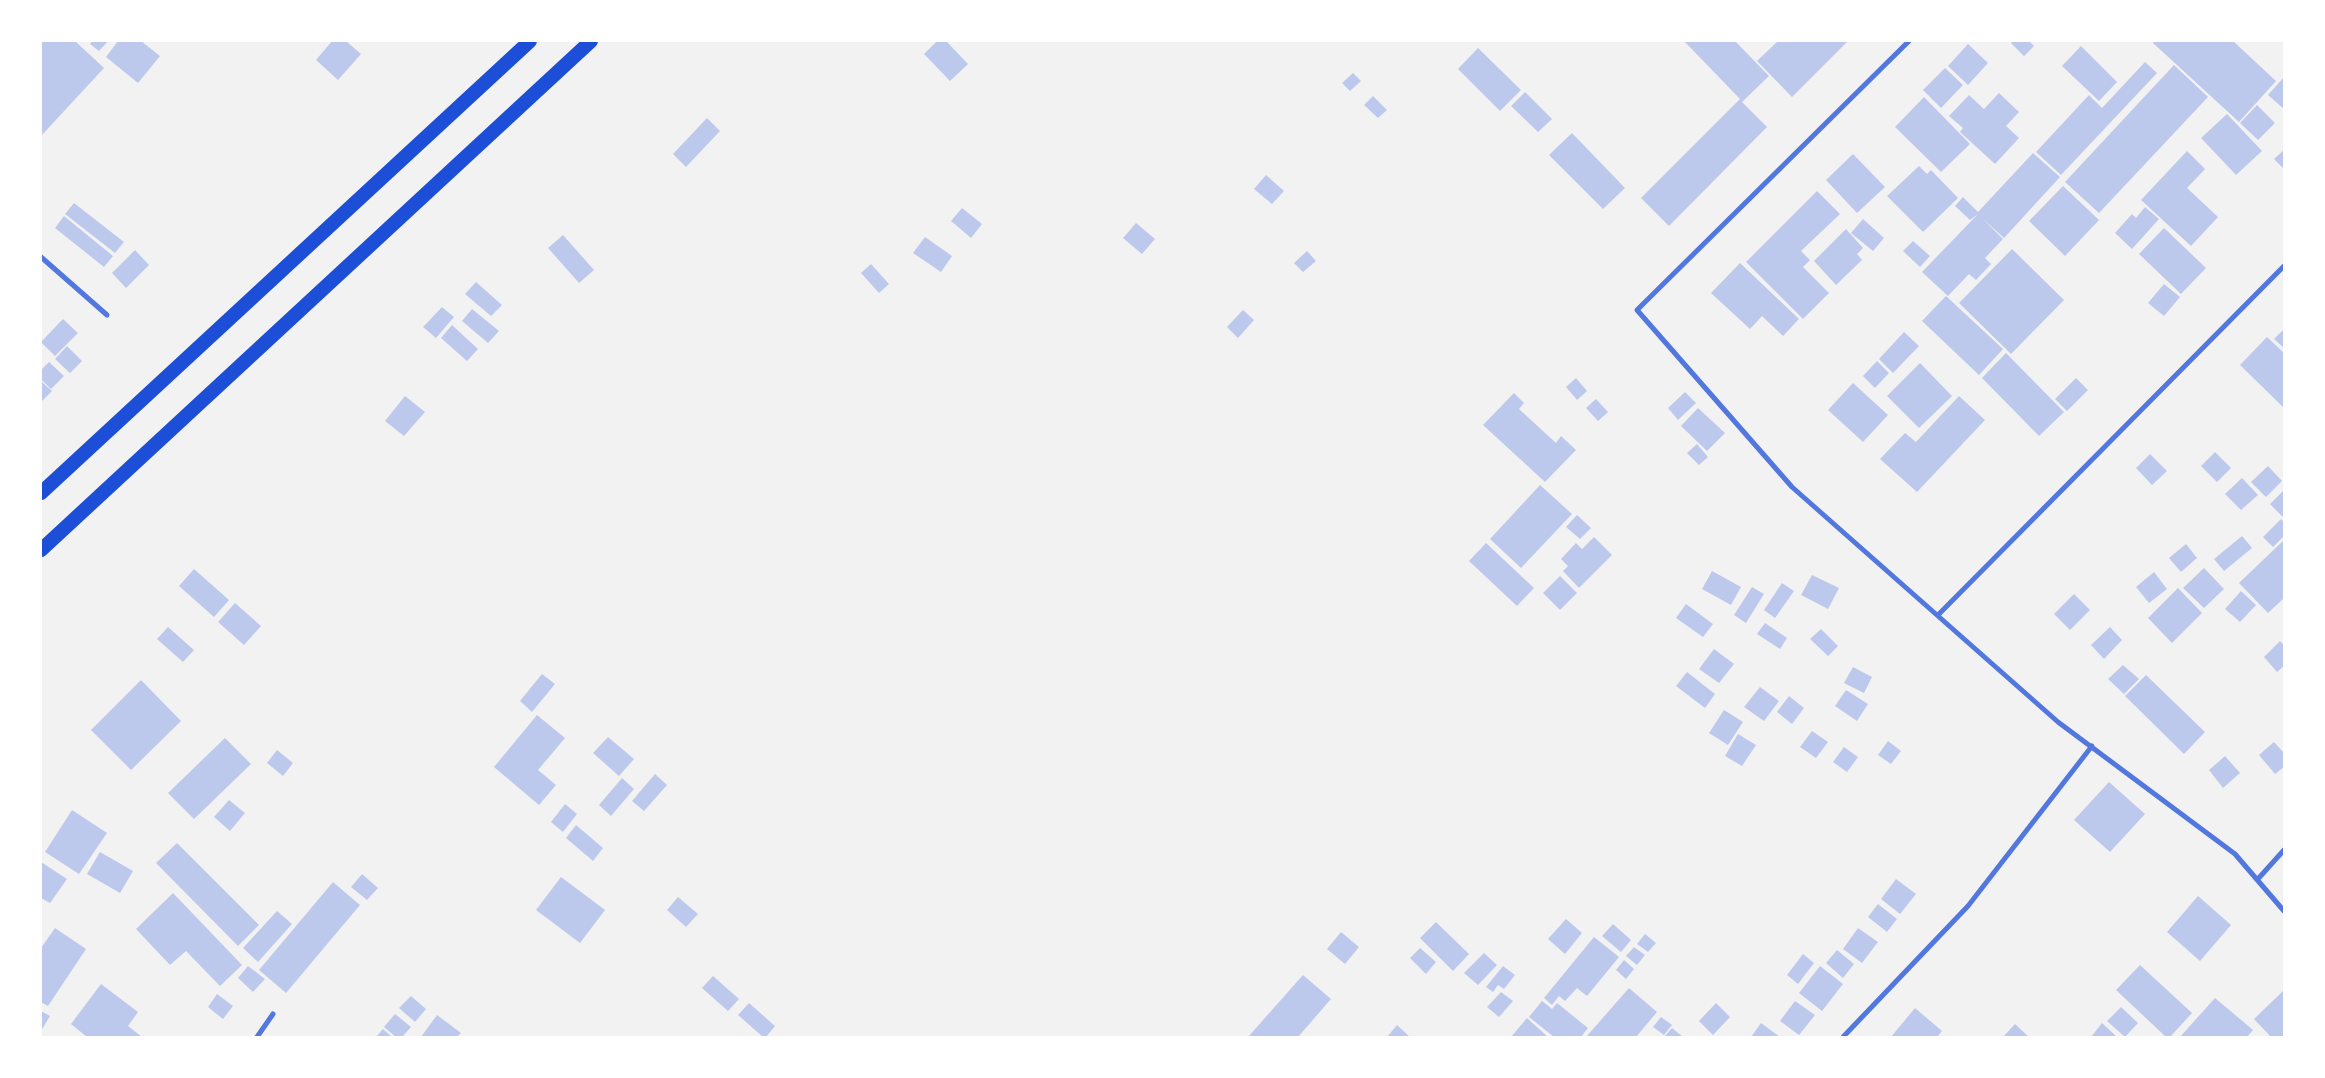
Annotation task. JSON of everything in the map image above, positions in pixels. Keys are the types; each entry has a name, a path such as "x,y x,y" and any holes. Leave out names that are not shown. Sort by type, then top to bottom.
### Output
{"highway":[{"path":"41,493 530,41"},
{"path":"41,550 591,41"}],"street":[{"path":"1909,41 1637,310 1792,486 2058,722 2236,854 2284,911"},
{"path":"41,258 106,315"},
{"path":"1938,615 2284,266"},
{"path":"1843,1037 1968,906 2092,746"},
{"path":"2257,880 2284,850"},
{"path":"257,1037 273,1014"}],"building":[{"path":"41,41 75,41 104,68 41,136"},
{"path":"92,41 108,41 99,51 90,44"},
{"path":"118,41 141,41 160,56 138,83 106,57"},
{"path":"332,41 346,41 361,54 338,80 316,60"},
{"path":"937,41 946,41 968,64 950,81 924,54"},
{"path":"1684,41 1735,41 1769,76 1742,102 1767,127 1669,226 1641,198 1740,99"},
{"path":"1778,41 1848,41 1792,97 1757,61"},
{"path":"2013,41 2029,41 2034,46 2024,56 2011,43"},
{"path":"2154,41 2233,41 2276,81 2239,122 2153,43"},
{"path":"1968,44 1988,63 1968,85 1948,66"},
{"path":"2081,46 2117,82 2099,101 2062,66"},
{"path":"1478,48 1521,90 1500,111 1458,69"},
{"path":"2145,62 2157,73 2061,175 2036,152 2089,95 2102,108"},
{"path":"2174,65 2208,97 2099,213 2065,182"},
{"path":"1945,68 1963,85 1941,108 1923,90"},
{"path":"1353,73 1361,81 1350,91 1342,83"},
{"path":"2284,77 2284,109 2268,95"},
{"path":"1525,92 1552,119 1538,132 1511,106"},
{"path":"1999,93 2019,112 2006,126 2019,138 1995,164 1960,132 1963,128 1949,116 1969,95 1984,109"},
{"path":"1373,96 1387,110 1378,118 1364,105"},
{"path":"1924,97 1970,144 1941,172 1895,127"},
{"path":"2257,105 2275,123 2258,140 2240,123"},
{"path":"2227,114 2262,151 2236,175 2201,138"},
{"path":"707,118 720,131 686,167 673,154"},
{"path":"1572,133 1625,188 1603,209 1549,155"},
{"path":"2284,150 2284,169 2274,159"},
{"path":"2187,151 2205,169 2187,188 2218,217 2191,246 2141,200"},
{"path":"2033,153 2060,177 2004,238 1982,218 2003,239 1985,258 1991,264 1976,280 1969,274 1948,296 1922,272 1978,214 1970,220 1955,206 1963,197 1978,212"},
{"path":"1853,154 1885,187 1857,213 1826,180"},
{"path":"1919,166 1927,174 1931,170 1958,198 1923,232 1887,196"},
{"path":"1266,175 1284,191 1272,204 1254,189"},
{"path":"2063,186 2099,220 2065,256 2029,221"},
{"path":"1817,191 1840,214 1801,251 1810,260 1803,267 1829,293 1803,319 1746,262"},
{"path":"74,203 124,242 115,253 65,214"},
{"path":"2145,207 2159,219 2132,249 2115,233 2132,214 2136,218"},
{"path":"962,208 982,224 971,238 951,221"},
{"path":"64,216 113,256 104,267 55,228"},
{"path":"1863,219 1884,238 1873,251 1851,233"},
{"path":"1136,223 1155,239 1142,254 1123,238"},
{"path":"2164,228 2206,268 2181,294 2139,254"},
{"path":"1846,229 1863,248 1857,254 1862,260 1836,285 1814,261"},
{"path":"563,235 594,270 579,283 548,248"},
{"path":"925,237 952,256 941,272 913,253"},
{"path":"1913,241 1930,256 1920,267 1903,251"},
{"path":"2012,249 2064,300 2011,354 1959,303"},
{"path":"135,250 149,265 126,288 112,273"},
{"path":"1307,251 1316,261 1303,272 1294,263"},
{"path":"1740,263 1799,319 1783,336 1762,316 1750,329 1711,293"},
{"path":"871,264 889,284 879,293 861,273"},
{"path":"476,282 502,305 491,316 465,294"},
{"path":"2164,284 2180,297 2164,316 2148,303"},
{"path":"1946,296 2003,349 1979,375 1922,321"},
{"path":"442,307 454,317 436,338 423,327"},
{"path":"472,309 499,331 488,343 462,321"},
{"path":"1243,310 1254,320 1238,338 1227,327"},
{"path":"63,319 78,333 55,356 41,342"},
{"path":"452,325 478,349 467,361 441,338"},
{"path":"2284,329 2284,348 2274,339"},
{"path":"1904,332 1919,346 1893,373 1879,359"},
{"path":"2267,337 2284,353 2284,408 2240,365"},
{"path":"67,346 82,361 70,373 55,359"},
{"path":"2006,353 2064,412 2039,436 1982,378"},
{"path":"1877,361 1889,373 1875,388 1863,376"},
{"path":"49,362 64,376 51,389 41,379 41,370"},
{"path":"1920,363 1952,396 1919,428 1887,396"},
{"path":"1576,378 1587,391 1577,400 1566,387"},
{"path":"2076,378 2088,390 2067,411 2055,399"},
{"path":"41,381 52,391 41,402"},
{"path":"1853,383 1888,415 1863,442 1828,410"},
{"path":"1685,392 1696,403 1678,420 1668,408"},
{"path":"1514,393 1524,403 1519,409 1556,443 1561,436 1576,450 1545,482 1483,425"},
{"path":"405,396 425,412 404,436 385,421"},
{"path":"1959,396 1985,420 1917,492 1880,459 1905,433 1916,442"},
{"path":"1596,399 1608,412 1598,421 1586,408"},
{"path":"1698,408 1725,433 1707,451 1681,426"},
{"path":"1697,444 1708,457 1699,465 1687,453"},
{"path":"2215,452 2231,468 2217,482 2201,466"},
{"path":"2150,454 2167,471 2152,485 2136,468"},
{"path":"2268,466 2282,481 2266,497 2251,482"},
{"path":"2242,478 2258,495 2241,510 2225,494"},
{"path":"1540,485 1572,514 1521,568 1490,539"},
{"path":"2284,490 2284,518 2270,504"},
{"path":"1577,515 1591,528 1580,539 1566,527"},
{"path":"2281,519 2284,522 2284,536 2273,547 2263,537"},
{"path":"2242,536 2252,548 2224,571 2214,559"},
{"path":"1594,537 1612,555 1579,588 1563,571 1568,566 1561,559 1576,543 1582,549"},
{"path":"2284,540 2284,598 2268,613 2239,583"},
{"path":"1486,543 1534,588 1517,606 1469,561"},
{"path":"2186,544 2197,558 2181,572 2169,558"},
{"path":"2204,568 2224,589 2204,608 2183,588"},
{"path":"194,569 229,600 214,617 179,586"},
{"path":"1712,571 1741,587 1731,605 1702,589"},
{"path":"2154,572 2167,589 2149,603 2136,587"},
{"path":"1812,575 1839,588 1828,609 1801,595"},
{"path":"1560,576 1577,593 1560,610 1543,593"},
{"path":"1782,583 1794,591 1775,618 1764,610"},
{"path":"1752,587 1764,594 1746,623 1734,615"},
{"path":"2178,588 2202,613 2172,643 2148,618"},
{"path":"2241,591 2256,605 2240,622 2225,609"},
{"path":"2074,594 2090,610 2070,630 2054,614"},
{"path":"235,603 261,626 244,645 218,622"},
{"path":"1686,604 1713,624 1703,637 1676,618"},
{"path":"1765,623 1787,638 1780,649 1757,634"},
{"path":"168,627 194,650 183,662 157,639"},
{"path":"2110,627 2122,640 2104,659 2091,645"},
{"path":"1821,629 1838,646 1828,656 1810,639"},
{"path":"2280,641 2284,645 2284,666 2277,672 2264,657"},
{"path":"1714,649 1734,664 1719,683 1699,669"},
{"path":"2123,665 2139,679 2124,694 2108,679"},
{"path":"1853,667 1872,677 1864,693 1844,683"},
{"path":"1687,672 1715,694 1705,708 1676,686"},
{"path":"542,674 555,684 532,712 520,701"},
{"path":"2146,675 2205,732 2184,754 2125,696"},
{"path":"141,680 181,721 131,770 91,730"},
{"path":"1760,687 1779,701 1764,721 1744,707"},
{"path":"1846,690 1868,704 1857,721 1835,706"},
{"path":"1789,696 1804,708 1792,724 1777,712"},
{"path":"1724,710 1743,722 1728,745 1709,733"},
{"path":"537,715 565,738 538,770 556,785 539,805 494,767"},
{"path":"1812,731 1828,742 1816,758 1800,747"},
{"path":"1738,734 1756,745 1742,766 1725,756"},
{"path":"608,737 634,759 619,776 593,753"},
{"path":"225,738 251,764 194,819 168,793"},
{"path":"1888,741 1901,751 1891,764 1878,755"},
{"path":"2274,742 2284,753 2284,767 2275,774 2259,755"},
{"path":"1844,747 1858,757 1847,772 1833,762"},
{"path":"277,750 293,763 283,776 267,763"},
{"path":"2225,756 2240,773 2223,788 2209,770"},
{"path":"655,774 667,785 644,811 632,801"},
{"path":"622,778 634,789 611,816 599,805"},
{"path":"2109,782 2145,814 2110,852 2074,820"},
{"path":"229,800 245,813 230,831 214,817"},
{"path":"565,804 577,814 563,832 551,822"},
{"path":"72,810 107,833 79,874 45,852"},
{"path":"576,825 603,848 593,861 566,838"},
{"path":"177,843 259,925 238,946 156,863"},
{"path":"100,852 133,871 120,893 87,874"},
{"path":"41,862 67,879 50,903 41,898"},
{"path":"362,874 378,888 367,900 351,887"},
{"path":"561,877 605,910 580,943 536,910"},
{"path":"1896,879 1916,894 1900,914 1881,899"},
{"path":"333,882 360,905 286,993 259,970"},
{"path":"173,893 242,965 220,986 186,951 170,965 136,929"},
{"path":"2198,896 2231,925 2200,961 2167,932"},
{"path":"678,897 698,914 686,927 667,910"},
{"path":"1878,904 1897,919 1887,932 1868,917"},
{"path":"277,911 292,924 258,962 243,948"},
{"path":"1566,919 1582,933 1565,954 1548,939"},
{"path":"1436,922 1469,954 1453,971 1420,938"},
{"path":"1613,924 1631,940 1621,952 1602,936"},
{"path":"55,928 86,949 48,1006 41,1002 41,948"},
{"path":"1858,928 1878,942 1862,963 1843,949"},
{"path":"1341,932 1359,947 1345,964 1327,949"},
{"path":"1645,934 1656,943 1648,952 1637,944"},
{"path":"1594,937 1619,957 1587,996 1577,988 1565,1001 1559,996 1552,1005 1544,998"},
{"path":"1634,947 1645,955 1637,965 1626,956"},
{"path":"1420,948 1436,962 1426,974 1410,958"},
{"path":"1837,950 1854,964 1843,978 1826,963"},
{"path":"1484,953 1497,965 1478,985 1464,973"},
{"path":"1803,954 1814,963 1798,984 1787,975"},
{"path":"1624,960 1634,969 1626,979 1616,970"},
{"path":"2140,965 2192,1013 2170,1037 2166,1037 2116,990"},
{"path":"248,966 265,979 253,992 238,978"},
{"path":"1503,966 1515,975 1504,989 1498,985 1493,992 1486,987"},
{"path":"1820,966 1843,984 1822,1011 1799,993"},
{"path":"1303,975 1331,999 1298,1037 1248,1037"},
{"path":"713,976 739,999 728,1011 702,988"},
{"path":"101,984 138,1012 128,1026 142,1037 87,1037 71,1024"},
{"path":"1629,988 1657,1012 1636,1037 1586,1037"},
{"path":"2284,990 2284,1037 2271,1037 2254,1019"},
{"path":"1501,992 1513,1001 1499,1017 1487,1007"},
{"path":"217,994 233,1006 223,1019 208,1007"},
{"path":"411,996 426,1009 415,1022 399,1008"},
{"path":"2215,998 2253,1030 2247,1037 2180,1037"},
{"path":"1542,1001 1552,1009 1557,1003 1588,1028 1581,1037 1554,1037 1529,1017"},
{"path":"1795,1001 1815,1015 1799,1035 1780,1021"},
{"path":"749,1003 775,1026 766,1037 763,1037 738,1015"},
{"path":"1716,1003 1730,1017 1713,1035 1699,1021"},
{"path":"2121,1007 2138,1023 2125,1037 2107,1021"},
{"path":"1915,1008 1942,1031 1937,1037 1891,1037"},
{"path":"41,1011 50,1016 41,1031"},
{"path":"395,1014 411,1027 402,1037 396,1037 384,1027"},
{"path":"437,1015 461,1033 457,1037 421,1037"},
{"path":"1661,1017 1672,1025 1664,1035 1653,1027"},
{"path":"1527,1018 1548,1037 1511,1037"},
{"path":"1761,1023 1780,1037 1751,1037"},
{"path":"2102,1023 2117,1037 2091,1037"},
{"path":"2015,1024 2029,1037 2003,1037"},
{"path":"1397,1025 1410,1037 1387,1037"},
{"path":"1672,1028 1683,1037 1664,1037"},
{"path":"383,1029 392,1037 376,1037"}]}
